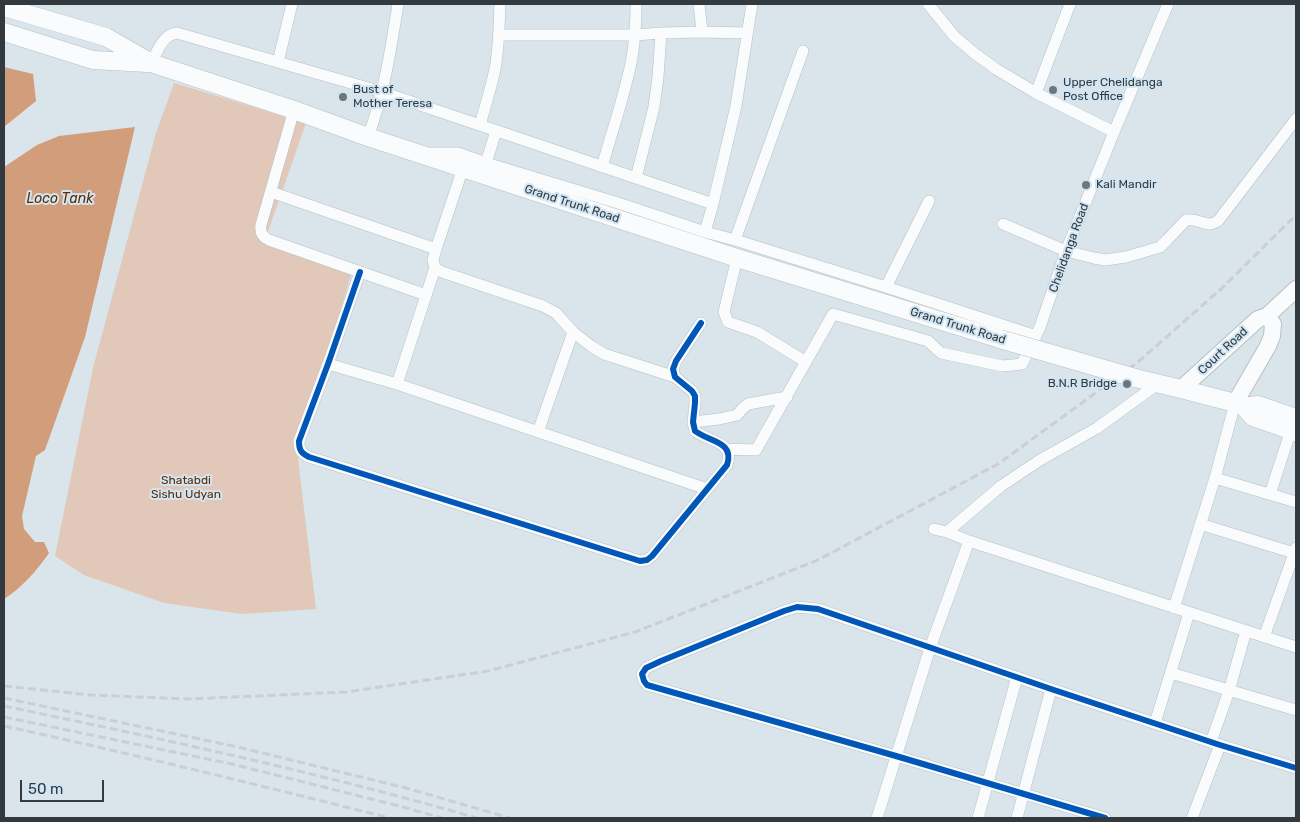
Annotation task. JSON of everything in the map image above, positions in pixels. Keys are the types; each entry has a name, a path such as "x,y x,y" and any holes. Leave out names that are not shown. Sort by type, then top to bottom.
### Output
{"main road":[{"name":"Grand Trunk Road","path":"4,7 106,37 151,63 416,153 737,258 1000,339 1181,389 1245,409"},
{"path":"4,32 93,60 151,63"},
{"path":"1245,409 1295,427"}],"street":[{"path":"278,62 292,4"},
{"path":"368,137 382,92 398,4"},
{"path":"480,125 494,71 499,35 500,4"},
{"path":"602,167 632,59 636,4"},
{"path":"699,4 702,32"},
{"path":"704,232 713,204 736,106 752,4"},
{"path":"928,4 955,37 996,69 1036,93 1114,132"},
{"path":"1036,93 1070,4"},
{"name":"Chelidanga Road","path":"806,362 833,314 928,340 941,353 1003,366 1022,364 1038,332 1066,251 1168,4"},
{"path":"499,35 635,36 661,33 747,32"},
{"path":"151,63 165,38 171,34 178,33 382,92 713,204"},
{"path":"636,178 654,107 661,33"},
{"path":"735,240 803,51"},
{"path":"294,110 261,225 260,232 263,237 426,295"},
{"path":"1003,224 1066,251 1094,258 1114,259 1160,247 1186,220 1194,219 1212,225 1218,221 1296,118"},
{"path":"486,164 496,131"},
{"path":"416,153 458,153 486,164 618,203 704,232 735,240 1019,330 1038,332"},
{"path":"397,384 435,268 433,260 436,249 463,168"},
{"path":"271,192 436,249"},
{"path":"886,287 929,201"},
{"path":"727,449 756,450 806,362 757,332 728,322 724,312 737,258"},
{"path":"360,272 299,441 299,448 303,454 640,561 647,560 727,466 729,458 727,449 722,444 695,431 693,422 696,403 692,391 675,377 604,354 574,332 556,313 543,306 435,268"},
{"name":"Court Road","path":"1181,389 1258,319 1267,316 1296,289"},
{"path":"1174,608 1215,478 1245,409 1272,336 1273,324 1267,316"},
{"path":"675,377 676,361 701,323"},
{"path":"538,432 574,332"},
{"path":"328,364 397,384 707,489"},
{"path":"947,532 1001,486 1040,460 1096,428 1147,381"},
{"path":"693,422 737,415 748,404 787,397"},
{"path":"1270,494 1295,427"},
{"path":"1215,478 1296,502"},
{"path":"1200,524 1295,550 1264,637"},
{"path":"934,529 1296,647"},
{"path":"876,818 930,648 969,541"},
{"path":"1105,818 647,685 642,674 646,668 661,660 784,611 797,607 818,609 1051,689 1296,768"},
{"path":"1155,723 1189,613"},
{"path":"1192,818 1246,631"},
{"path":"1170,673 1296,710"},
{"path":"978,818 1017,677"},
{"path":"1017,818 1051,689"}],"green space":[{"name":"Shatabdi Sishu Udyan","path":"174,83 306,123 264,243 352,271 298,459 316,609 242,614 164,603 84,575 55,556 93,368 156,133"}],"water":[{"path":"4,67 33,74 36,101 4,127"},
{"name":"Loco Tank","path":"135,127 85,337 45,450 36,456 22,516 24,529 35,542 44,542 49,553 29,578 4,599 4,167 37,145 59,136"}],"railway":[{"path":"4,686 91,695 188,699 346,692 488,671 635,632 818,560 998,464 1138,362 1221,289 1296,215"},
{"path":"4,698 238,747 406,788 510,818"},
{"path":"4,706 301,771 477,818"},
{"path":"4,717 232,764 442,818"},
{"path":"4,726 246,782 390,818"}],"cycle path":[{"path":"360,272 299,441 302,453 309,457 640,561 647,560 652,556 727,465 728,457 724,447 695,431 693,422 695,396 692,391 675,377 673,369 676,361 701,323"},
{"path":"1105,818 647,685 642,674 646,668 661,661 784,611 797,607 818,609 1051,689 1296,768"}],"place":[{"name":"Upper Chelidanga Post Office","path":"1053,90"},
{"name":"Bust of Mother Teresa","path":"343,97"},
{"name":"Kali Mandir","path":"1086,185"},
{"name":"B.N.R Bridge","path":"1127,384"}]}
